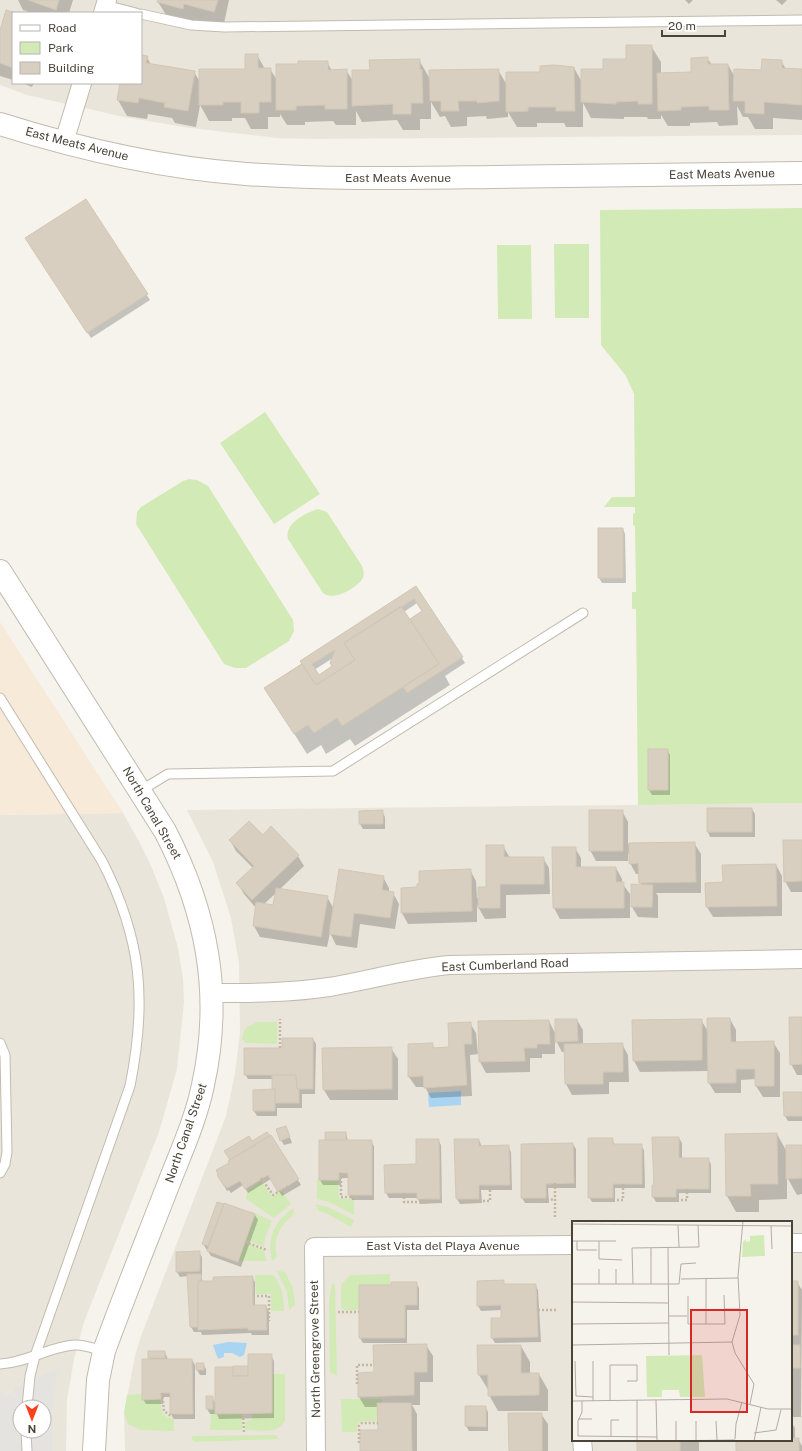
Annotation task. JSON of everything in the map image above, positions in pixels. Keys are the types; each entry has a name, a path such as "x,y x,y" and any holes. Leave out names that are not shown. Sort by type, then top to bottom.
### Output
{"street":[{"path":"64,142 82,84"},
{"name":"East Meats Avenue","path":"0,124 64,142 162,163 244,174 284,177 370,178 802,173"},
{"name":"North Canal Street","path":"0,571 165,831 191,886 206,942 210,993 208,1060 198,1105 104,1351 98,1380 94,1451"},
{"name":"East Cumberland Road","path":"210,993 262,993 307,990 365,981 399,972 449,965 802,960"},
{"name":"East Vista del Playa Avenue","path":"314,1247 572,1245"},
{"name":"North Greengrove Street","path":"314,1247 316,1451"}],"lane":[{"path":"105,6 132,12"},
{"path":"142,14 191,24 224,27 802,20"},
{"path":"140,791 168,774 333,771 583,613"},
{"path":"0,698 102,861 116,888 125,910 132,937 140,987 137,1045 130,1086 35,1356 30,1376 28,1399"},
{"path":"0,1044 4,1055 7,1152 5,1164 0,1172"},
{"path":"0,1364 15,1362 57,1348 75,1345 104,1351"},
{"path":"26,1439 27,1451"}],"path":[{"path":"280,1019 280,1048"},
{"path":"342,1173 342,1197 361,1197"},
{"path":"261,1178 273,1195 289,1186"},
{"path":"555,1183 555,1218"},
{"path":"601,1200 622,1200 622,1184"},
{"path":"735,1198 757,1198 757,1184"},
{"path":"467,1201 490,1201 490,1185"},
{"path":"664,1200 687,1200 687,1188"},
{"path":"404,1193 404,1202 429,1202"},
{"path":"535,1202 555,1199"},
{"path":"245,1242 267,1250"},
{"path":"253,1296 269,1296 269,1321"},
{"path":"538,1310 557,1310"},
{"path":"338,1312 359,1312"},
{"path":"357,1384 357,1365 374,1365"},
{"path":"162,1393 164,1411 171,1416 182,1416"},
{"path":"243,1414 244,1433"},
{"path":"359,1443 359,1426 362,1423 378,1423"}],"shaded area":[{"path":"0,0 802,0 802,135 313,139 277,138 190,128 124,117 27,95 0,85"},
{"path":"0,622 123,813 0,815"},
{"path":"802,803 802,1451 125,1451 124,1413 135,1356 141,1336 226,1116 235,1073 240,1033 239,963 231,918 213,862 187,810"},
{"path":"123,813 152,868 164,898 178,948 183,979 184,1002 177,1069 159,1132 84,1322 74,1359 67,1400 66,1451 0,1451 0,815"},
{"path":"58,1368 52,1409 52,1399 12,1399 12,1439 52,1439 52,1451 0,1451 0,1391 16,1398 14,1389"}],"green space":[{"path":"802,208 802,803 638,805 636,609 632,609 632,592 636,592 635,526 633,525 633,514 635,513 635,507 604,507 612,497 635,497 634,394 626,376 601,345 600,210"},
{"path":"554,244 589,244 589,318 555,318"},
{"path":"497,245 531,245 532,319 498,319"},
{"path":"265,412 320,494 274,524 220,443"},
{"path":"189,479 197,480 208,486 293,620 294,631 289,641 246,668 235,668 224,664 136,524 137,512 141,507 183,481"},
{"path":"318,509 327,512 362,566 364,574 362,580 342,594 332,596 323,593 288,539 289,529 292,524 307,513"},
{"path":"255,1022 277,1022 277,1044 246,1043 242,1039 245,1029"},
{"path":"317,1180 338,1181 339,1198 354,1199 354,1215 329,1202 317,1199"},
{"path":"261,1181 272,1197 282,1191 291,1204 274,1218 246,1199 248,1190"},
{"path":"315,1204 328,1207 354,1220 351,1227 326,1213 319,1211"},
{"path":"294,1208 293,1215 284,1223 278,1233 276,1239 277,1257 272,1261 270,1253 271,1237 277,1224"},
{"path":"251,1211 272,1221 265,1238 264,1247 246,1240 255,1214 250,1212"},
{"path":"245,1243 264,1250 267,1261 238,1261"},
{"path":"277,1271 285,1272 293,1288 295,1305 289,1310 287,1292"},
{"path":"390,1274 390,1285 368,1304 355,1310 341,1308 341,1285 350,1275"},
{"path":"255,1275 273,1275 279,1283 282,1292 284,1311 271,1311 271,1294 256,1294"},
{"path":"332,1283 335,1285 337,1376 330,1372 329,1301"},
{"path":"272,1374 285,1374 285,1420 282,1425 273,1430 245,1430 246,1421 252,1420 252,1413 272,1413"},
{"path":"142,1394 142,1400 160,1399 162,1412 167,1417 174,1418 174,1431 140,1430 128,1424 124,1413 127,1395"},
{"path":"341,1399 382,1399 378,1421 361,1421 357,1425 357,1432 342,1432"},
{"path":"211,1410 215,1410 216,1414 242,1414 242,1430 210,1430"},
{"path":"276,1435 279,1439 194,1442 191,1436"}],"water":[{"path":"461,1091 461,1105 429,1107 428,1093"},
{"path":"228,1342 247,1343 244,1355 240,1357 232,1353 224,1353 224,1357 218,1359 213,1345"}],"building":[{"path":"28,0 59,0 56,10"},
{"path":"158,0 218,0 214,12 184,4 183,9 157,2"},
{"path":"6,10 13,12 12,68 0,63 0,30"},
{"path":"626,45 652,45 652,104 638,104 638,101 616,102 616,104 581,102 581,69 603,69 603,59 626,59"},
{"path":"245,54 258,54 258,68 271,68 271,102 259,102 259,113 241,113 241,102 223,102 223,105 199,105 199,69 245,69"},
{"path":"142,55 148,56 146,63 195,71 188,111 164,107 165,103 139,98 138,103 117,100 120,84 142,84"},
{"path":"708,57 708,64 728,64 729,110 709,110 709,106 681,107 681,110 658,111 657,73 691,72 691,58"},
{"path":"420,59 420,70 422,69 423,103 411,103 411,114 393,114 393,104 352,106 352,70 370,70 369,60"},
{"path":"762,59 782,60 782,68 802,69 802,105 764,102 764,114 745,113 745,101 733,101 734,69 761,70"},
{"path":"298,61 328,61 328,70 347,69 347,109 325,109 325,105 296,106 296,110 276,110 276,64 298,64"},
{"path":"554,65 574,67 575,111 556,111 556,107 528,107 528,111 506,112 506,72 540,72 540,66"},
{"path":"499,69 499,101 477,103 477,101 458,101 459,111 441,111 441,101 430,101 429,70"},
{"path":"86,199 148,294 87,333 25,238"},
{"path":"598,528 623,528 623,578 598,578"},
{"path":"416,586 463,657 407,693 403,687 439,664 410,619 422,611 414,599 344,643 355,660 316,685 300,661","holes":["335,650 330,663 332,666 319,675 312,664"]},
{"path":"401,606 439,664 342,726 337,718 314,733 308,725 294,734 264,688 302,664 316,685 355,660 344,643"},
{"path":"648,749 668,749 668,790 648,790"},
{"path":"707,808 752,808 752,832 707,832"},
{"path":"383,810 383,824 359,824 359,811"},
{"path":"589,810 623,810 623,851 589,851"},
{"path":"249,821 263,835 271,826 299,855 252,900 236,883 254,866 229,840"},
{"path":"783,840 802,840 802,881 784,882"},
{"path":"695,842 696,882 639,883 638,863 629,864 629,843"},
{"path":"486,845 504,845 504,857 544,857 544,884 500,884 500,908 478,908 478,887 486,887"},
{"path":"552,847 576,847 576,867 616,867 616,882 624,882 624,908 553,908"},
{"path":"776,864 777,906 706,907 705,883 723,882 722,865"},
{"path":"339,869 384,876 382,890 394,892 390,918 354,913 351,937 329,934"},
{"path":"471,869 472,911 401,913 401,888 417,887 417,884 419,884 419,871"},
{"path":"631,884 653,885 652,907 631,907"},
{"path":"276,888 328,896 321,937 253,926 256,902 273,905"},
{"path":"789,1017 802,1017 802,1064 790,1065"},
{"path":"707,1018 730,1018 731,1042 774,1041 774,1086 755,1086 755,1069 736,1069 736,1083 708,1083"},
{"path":"555,1019 577,1019 578,1041 555,1042"},
{"path":"702,1019 702,1060 633,1061 632,1020"},
{"path":"549,1020 550,1044 537,1044 537,1048 524,1048 525,1061 479,1062 478,1021"},
{"path":"471,1022 472,1044 464,1044 467,1085 424,1088 423,1076 408,1077 408,1044 433,1043 433,1048 449,1047 448,1023"},
{"path":"282,1038 313,1038 313,1089 297,1089 296,1075 244,1075 244,1048 282,1048"},
{"path":"623,1043 623,1072 603,1072 603,1084 565,1084 564,1044"},
{"path":"392,1047 392,1089 323,1090 322,1048"},
{"path":"272,1075 296,1075 297,1089 299,1089 299,1103 275,1103 275,1089 272,1089"},
{"path":"275,1089 275,1111 253,1111 253,1090"},
{"path":"783,1092 802,1092 802,1116 784,1116"},
{"path":"286,1126 290,1137 280,1141 276,1129"},
{"path":"267,1132 270,1136 230,1160 224,1151 249,1136 252,1141"},
{"path":"325,1132 346,1132 346,1140 325,1140"},
{"path":"777,1133 778,1184 750,1184 751,1196 726,1196 725,1134"},
{"path":"271,1135 299,1179 278,1192 268,1175 245,1189 240,1181 227,1188 225,1185 224,1186 217,1175 216,1170"},
{"path":"652,1137 679,1137 679,1158 709,1158 709,1189 676,1189 676,1197 652,1197 652,1185 654,1185"},
{"path":"588,1138 613,1138 613,1144 642,1144 642,1184 613,1184 613,1198 588,1198"},
{"path":"416,1139 439,1139 440,1199 417,1199 417,1193 385,1193 384,1165 416,1164"},
{"path":"454,1139 479,1139 479,1146 509,1145 510,1185 479,1185 479,1199 456,1199"},
{"path":"319,1140 372,1140 372,1195 348,1195 348,1173 339,1173 339,1180 319,1180"},
{"path":"573,1143 574,1183 546,1184 546,1198 521,1198 521,1144"},
{"path":"786,1145 802,1145 802,1178 786,1179"},
{"path":"217,1202 224,1204 208,1246 202,1244"},
{"path":"224,1203 255,1214 238,1262 207,1251"},
{"path":"200,1251 200,1271 176,1272 176,1252"},
{"path":"187,1274 201,1274 201,1281 198,1281 198,1327 190,1327"},
{"path":"253,1276 253,1305 266,1305 267,1330 248,1330 248,1328 198,1330 198,1281 213,1281 213,1277"},
{"path":"504,1280 504,1284 536,1284 538,1337 491,1338 491,1318 501,1318 501,1305 477,1306 477,1281"},
{"path":"792,1281 798,1281 798,1335 792,1335"},
{"path":"391,1282 417,1282 417,1305 405,1305 405,1338 359,1338 359,1285 391,1285"},
{"path":"427,1344 427,1372 414,1372 414,1395 358,1397 358,1373 374,1372 373,1345"},
{"path":"477,1345 521,1345 521,1373 539,1373 539,1395 488,1396 488,1375 478,1375"},
{"path":"792,1345 800,1345 800,1368 792,1368"},
{"path":"148,1351 165,1351 165,1358 148,1358"},
{"path":"248,1354 272,1354 272,1413 215,1414 215,1367 233,1367 233,1376 248,1376"},
{"path":"142,1359 192,1359 193,1414 170,1414 170,1393 161,1393 161,1399 142,1400"},
{"path":"196,1363 204,1363 204,1370 196,1370"},
{"path":"233,1366 248,1366 248,1376 233,1376"},
{"path":"206,1396 213,1396 213,1409 206,1409"},
{"path":"377,1403 411,1403 412,1451 360,1451 360,1430 378,1430"},
{"path":"465,1406 486,1406 486,1427 465,1426"},
{"path":"508,1413 542,1413 542,1451 509,1451"},
{"path":"792,1438 799,1438 799,1451 736,1451 736,1441 792,1441"},
{"path":"637,1441 680,1441 680,1451 637,1451"}]}
